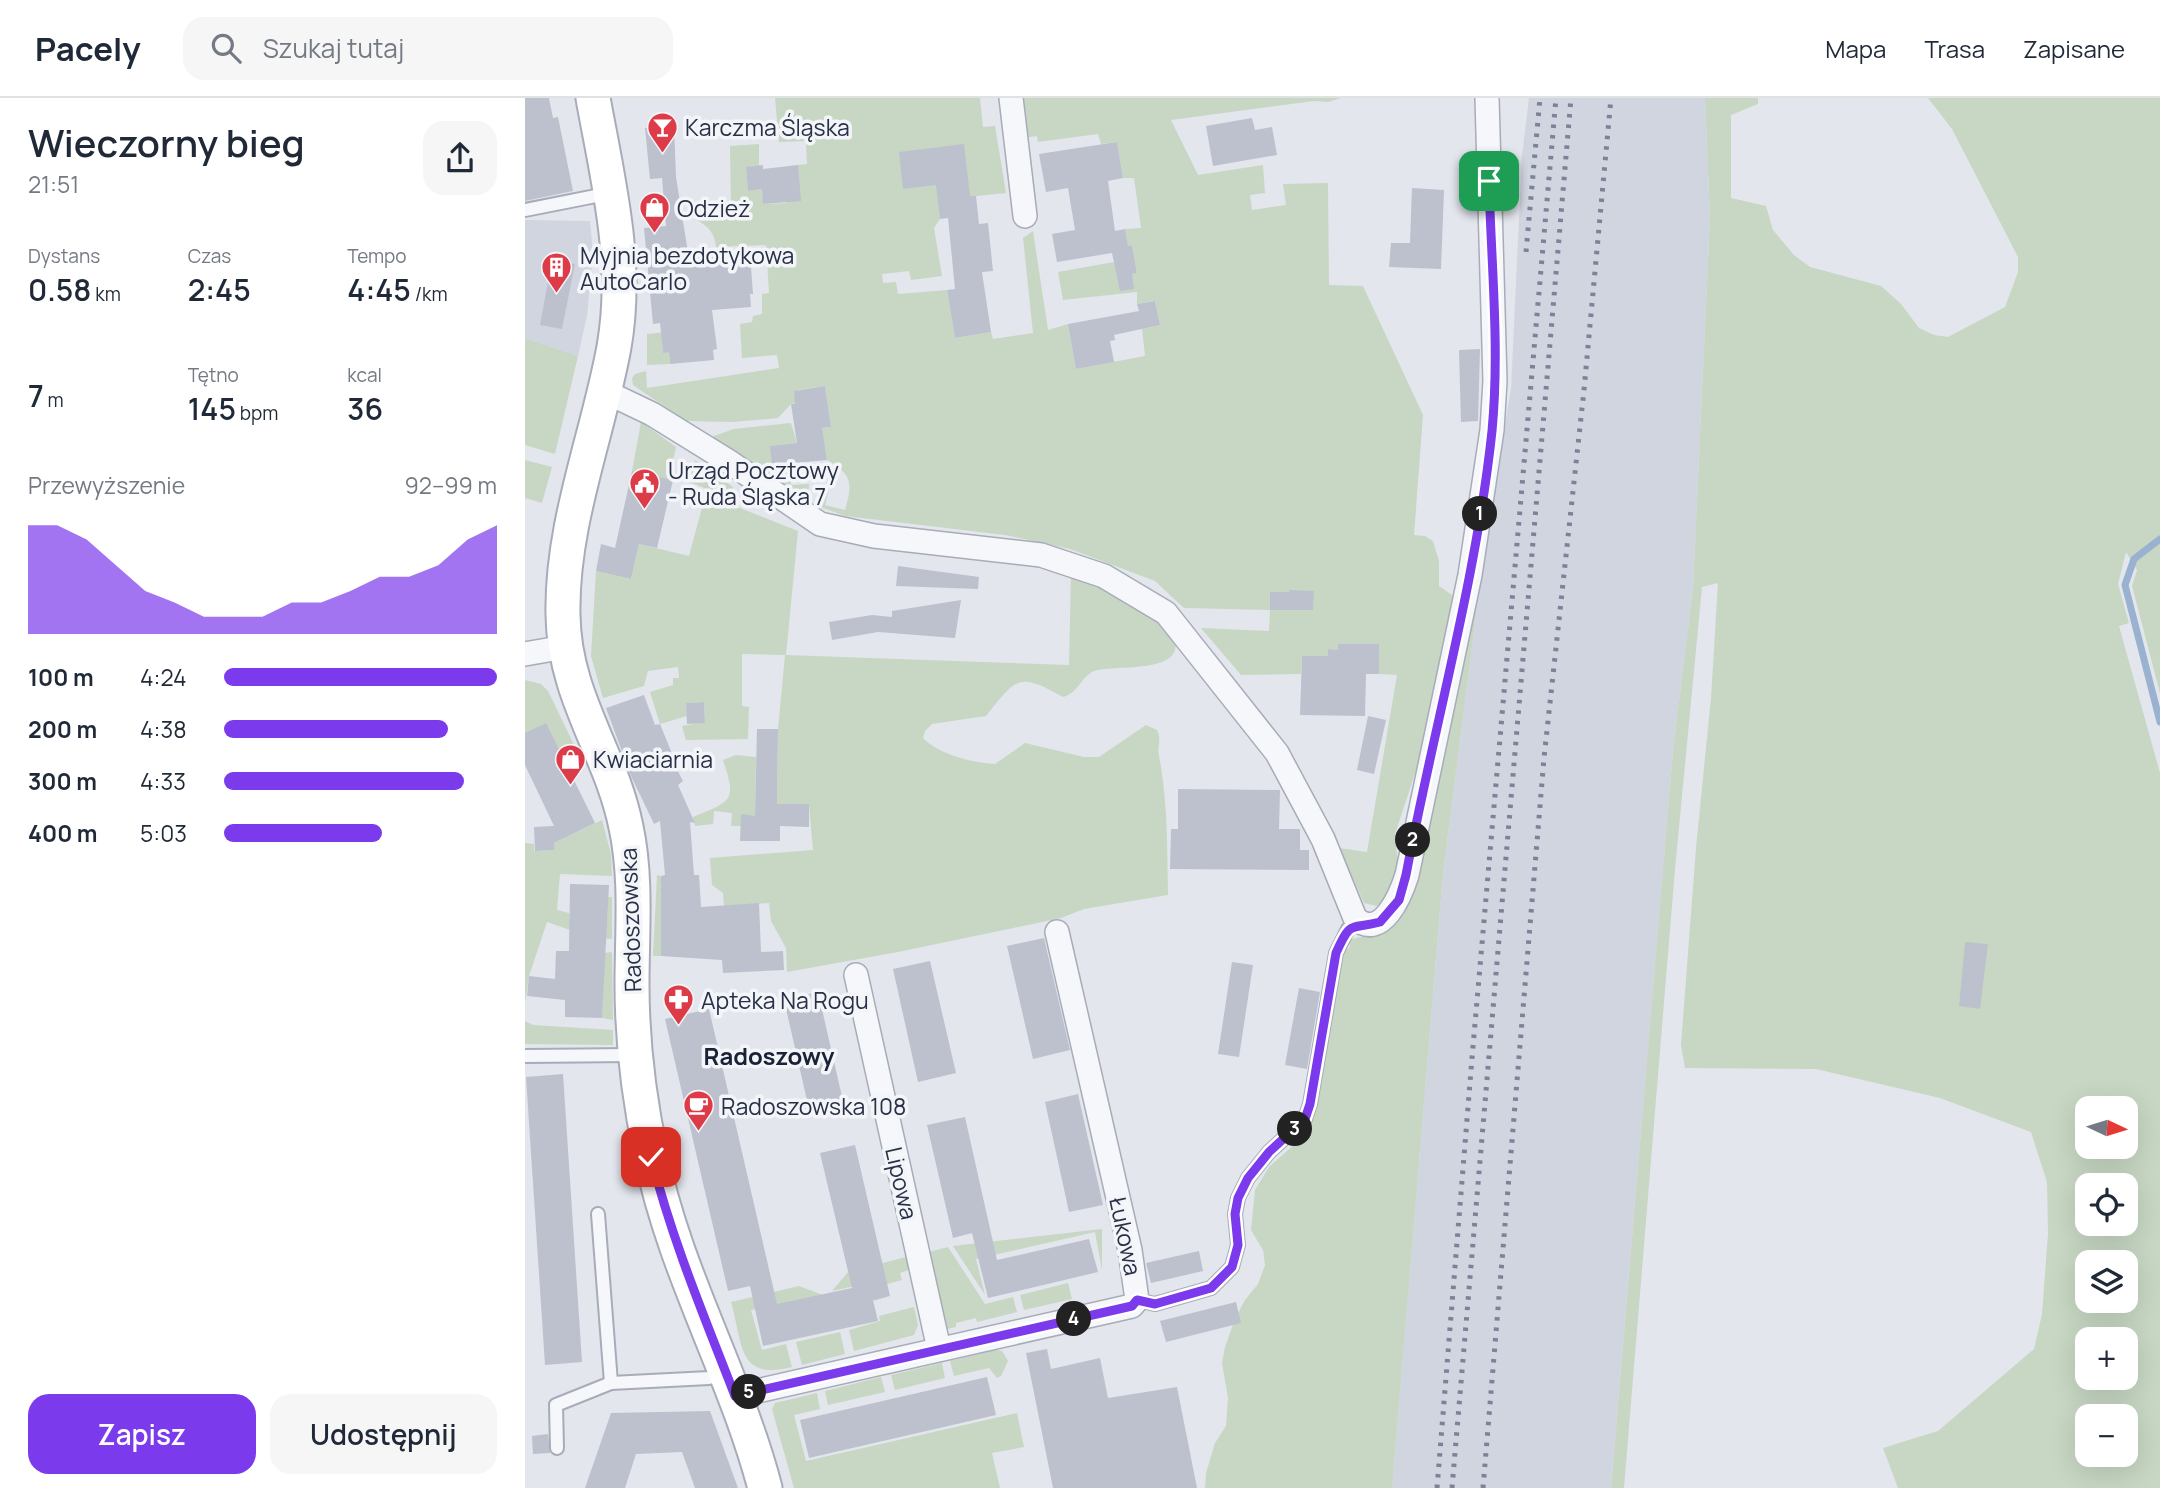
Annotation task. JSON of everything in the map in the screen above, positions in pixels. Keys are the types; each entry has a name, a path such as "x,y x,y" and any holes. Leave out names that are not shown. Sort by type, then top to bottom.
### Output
{"street":[{"name":"Radoszowska","path":"593,98 611,193 620,256 621,288 614,347 566,566 563,614 565,647 584,716 616,793 626,825 634,900 632,986 635,1055 651,1157 670,1228 731,1385 765,1488"},
{"path":"1011,98 1025,216"},
{"path":"604,391 652,414 728,461 820,524 874,536 1041,555 1104,576 1166,613 1276,753 1323,839 1355,918 1361,923 1380,922 1399,900 1406,875 1470,575 1492,430 1495,381 1487,98"},
{"path":"525,654 565,647"},
{"name":"Łukowa","path":"731,1385 939,1349 1132,1306 1137,1300 1130,1250 1057,932"},
{"name":"Lipowa","path":"856,975 939,1349"}],"lane":[{"path":"525,210 611,193"},
{"path":"1137,1300 1155,1304 1211,1288 1232,1267 1238,1245 1235,1214 1238,1198 1248,1178 1269,1152 1305,1119 1336,953 1348,929 1361,923"},
{"path":"525,1056 635,1055"},
{"path":"598,1214 611,1383"},
{"path":"557,1448 556,1405 611,1383 709,1378 731,1385"}],"shaded area":[{"path":"1529,98 1705,98 1710,218 1693,588 1673,750 1611,1488 1392,1488 1443,874 1487,529 1511,389 1522,155"},
{"path":"525,220 590,221 593,253 587,316 578,356 525,338"}],"green space":[{"path":"775,98 980,98 983,127 995,126 1006,193 938,200 940,219 934,228 942,276 911,280 909,271 882,274 883,283 896,282 898,294 947,290 955,338 991,332 993,339 1033,333 1023,238 1033,231 1048,330 1068,324 1076,369 1145,356 1142,329 1160,325 1155,301 1137,304 1137,292 1063,300 1058,272 1114,262 1117,276 1137,273 1132,245 1128,246 1125,229 1141,228 1134,178 1123,178 1117,142 1101,144 1098,134 1038,142 1037,136 1022,138 1021,98 1341,98 1328,102 1314,101 1171,120 1198,175 1263,165 1265,193 1250,195 1252,210 1286,205 1283,184 1328,183 1329,285 1363,286 1423,415 1414,535 1425,536 1433,541 1439,561 1439,586 1452,595 1455,603 1427,737 1395,834 1398,865 1395,882 1384,901 1377,906 1364,903 1339,848 1367,852 1397,675 1379,674 1379,644 1338,644 1338,650 1329,649 1328,656 1302,656 1301,674 1241,675 1201,628 1269,631 1270,610 1184,608 1155,581 1070,549 1005,535 845,516 815,505 829,489 825,505 845,510 849,493 846,475 827,460 825,446 810,430 831,427 825,386 797,390 799,403 791,404 778,418 733,422 686,421 633,385 632,378 635,374 646,371 647,388 779,368 777,355 742,358 740,324 752,322 753,316 762,314 762,294 769,293 766,245 716,247 712,234 695,219 694,213 731,207 730,146 759,144 759,166 746,167 748,191 762,189 764,204 786,203 785,189 798,165 807,164 806,141 779,142"},
{"path":"1705,98 1758,98 1758,104 1731,115 1731,198 1766,206 1773,230 1794,255 1810,267 1881,286 1901,304 1919,328 1934,335 1948,337 2005,307 2018,272 2018,257 1952,129 1928,98 2160,98 2160,693 2132,586 2137,570 2126,552 2118,584 2129,623 2119,626 2160,773 2160,1488 1898,1488 1883,1448 1938,1431 2034,1349 2042,1314 2048,1234 2047,1182 2031,1132 1940,1098 1816,1069 1685,1068 1681,1045 1711,698 1718,583 1702,587 1675,869 1624,1488 1611,1488 1673,750 1693,588 1710,218"},
{"path":"667,332 662,342 663,352 669,352 670,364 647,365 647,334"},
{"path":"525,338 578,356 555,454 525,445"},
{"path":"641,422 676,447 669,479 632,471"},
{"path":"791,423 797,443 771,446 772,465 789,464 791,485 809,484 808,501 713,442 714,436 734,429"},
{"path":"525,460 552,467 542,503 525,498"},
{"path":"695,460 733,487 730,504 798,531 786,655 1069,665 1071,575 1117,591 1173,635 1175,648 1170,657 1160,663 1092,672 1063,697 1037,684 1020,682 1005,693 986,716 932,724 925,731 923,738 937,749 956,757 995,764 1025,743 1084,757 1099,757 1146,725 1157,730 1166,808 1168,895 1084,909 1061,918 787,972 786,948 771,921 769,903 724,906 723,893 712,885 710,858 813,850 809,805 777,804 778,729 785,655 742,654 742,706 749,707 748,739 686,740 682,726 705,722 704,702 686,703 687,716 660,724 650,692 673,685 673,678 679,678 678,667 648,671 644,686 603,698 591,656 596,571 631,579 639,544 689,556 707,489 689,482"},
{"path":"1487,529 1443,874 1392,1488 1205,1488 1206,1473 1215,1443 1226,1426 1228,1398 1222,1363 1225,1347 1235,1319 1258,1284 1265,1265 1263,1250 1251,1230 1255,1190 1269,1167 1310,1127 1341,953 1350,947 1349,940 1381,932 1446,730 1476,600"},
{"path":"525,680 541,684 548,691 577,751 562,758 525,733"},
{"path":"736,755 756,757 755,826 731,826 732,813 714,811 713,824 695,826 693,817 716,807 728,798 730,784 723,760"},
{"path":"602,820 611,854 612,876 560,874 557,910 569,913 570,920 607,921 608,897 612,897 612,939 593,938 547,922 529,976 525,1003 525,843 534,844 534,851 554,850 554,843"},
{"path":"657,875 661,876 661,956 653,956"},
{"path":"612,952 613,1020 602,1018 604,953"},
{"path":"525,1021 533,1025 613,1030 613,1045 525,1044"},
{"path":"1102,1229 1102,1270 1095,1232 976,1259 985,1295 953,1246"},
{"path":"948,1247 985,1304 1013,1297 1017,1312 977,1322 976,1318 956,1323 956,1327 947,1329 941,1323 925,1253"},
{"path":"906,1257 909,1270 900,1273 902,1280 884,1285 887,1297 874,1301 870,1283 832,1291 848,1272"},
{"path":"1068,1283 1072,1299 1024,1310 1020,1295"},
{"path":"799,1286 823,1295 751,1310 762,1350 786,1344 792,1367 761,1369 745,1356 731,1302"},
{"path":"914,1307 918,1325 914,1335 854,1351 849,1330 880,1321 879,1316"},
{"path":"840,1332 845,1354 802,1365 796,1342"},
{"path":"995,1350 1002,1351 1008,1361 1001,1376 997,1378 989,1368 954,1376 950,1361"},
{"path":"942,1363 945,1378 895,1390 891,1375"},
{"path":"881,1377 885,1392 828,1405 825,1391"},
{"path":"817,1393 820,1409 794,1415 806,1461 1017,1413 1024,1447 992,1453 1000,1488 794,1488 772,1409 775,1403"}],"building":[{"path":"525,98 549,98 553,118 558,117 573,191 525,201"},
{"path":"1252,118 1255,130 1272,127 1277,155 1213,166 1206,126"},
{"path":"674,125 676,177 689,259 750,254 753,294 750,294 751,307 712,310 717,349 713,350 714,360 670,364 669,352 663,353 660,323 653,324 644,228 666,226 662,178 650,179 645,128"},
{"path":"1117,142 1123,178 1108,181 1115,231 1125,229 1128,246 1132,245 1137,273 1132,274 1134,289 1120,291 1112,253 1057,262 1052,234 1075,230 1068,188 1046,192 1039,154"},
{"path":"964,144 970,196 976,196 979,224 988,223 993,271 982,272 991,332 955,338 947,290 955,289 948,218 940,219 936,185 903,189 899,152"},
{"path":"763,165 763,169 798,165 801,201 763,204 762,189 748,191 746,167"},
{"path":"1412,188 1444,190 1441,269 1389,267 1391,243 1410,243"},
{"name":"Myjnia bezdotykowa AutoCarlo","path":"552,260 575,264 562,329 540,325"},
{"path":"1155,301 1160,325 1114,335 1115,340 1110,341 1114,362 1076,369 1068,324 1139,311 1137,304"},
{"path":"1480,349 1478,421 1461,422 1459,350"},
{"path":"825,386 831,427 822,428 827,460 772,465 770,446 797,443 791,404 795,404 794,391"},
{"name":"Urząd Pocztowy - Ruda Śląska 7","path":"632,471 673,480 657,548 639,544 631,579 596,571 601,544 615,548"},
{"path":"898,566 979,577 978,589 896,586"},
{"path":"1289,590 1314,591 1313,610 1270,610 1270,592 1290,592"},
{"path":"961,600 955,638 878,632 832,640 829,622 872,615 892,617 892,611"},
{"path":"1338,644 1379,644 1379,674 1366,674 1365,716 1300,715 1302,656 1328,656 1328,649 1338,650"},
{"path":"644,695 655,725 660,724 673,756 671,758 683,781 678,785 695,823 690,822 694,875 699,875 701,907 759,903 761,952 783,951 784,970 723,973 722,960 661,956 661,876 665,875 660,821 654,824 631,776 606,708"},
{"path":"704,702 705,723 687,724 686,703"},
{"path":"1368,716 1386,720 1374,774 1357,770"},
{"path":"546,723 595,823 554,843 554,850 535,851 534,827 554,826 525,765 525,733"},
{"path":"757,729 778,729 777,804 809,804 809,827 780,826 780,841 740,841 741,814 755,816"},
{"path":"1178,789 1280,790 1279,829 1300,829 1300,850 1309,850 1309,870 1170,869 1171,829 1178,829"},
{"path":"570,884 609,885 602,1018 565,1017 565,1000 527,996 529,976 555,979 556,951 569,951"},
{"path":"1044,938 1070,1050 1033,1059 1007,946"},
{"path":"1965,942 1988,944 1980,1009 1959,1006"},
{"path":"930,961 956,1073 918,1082 893,969"},
{"path":"1232,962 1253,965 1239,1057 1218,1054"},
{"path":"1299,988 1320,992 1307,1069 1285,1065"},
{"path":"818,992 843,1101 809,1109 784,1000"},
{"path":"709,1009 777,1304 852,1288 820,1153 855,1145 890,1296 873,1300 878,1321 763,1346 750,1286 728,1291 665,1019"},
{"path":"563,1074 582,1362 545,1365 526,1077"},
{"path":"1078,1094 1103,1205 1069,1212 1045,1102"},
{"path":"965,1117 997,1260 1089,1239 1098,1272 988,1298 972,1233 953,1238 927,1125"},
{"path":"1199,1251 1203,1271 1151,1283 1146,1263"},
{"path":"1236,1302 1241,1323 1166,1342 1160,1321"},
{"path":"1047,1349 1051,1369 1100,1358 1108,1398 1177,1387 1197,1488 1053,1488 1026,1353"},
{"path":"987,1377 996,1415 809,1458 800,1420"},
{"path":"710,1411 738,1488 695,1488 682,1452 636,1454 625,1488 585,1488 611,1413"},
{"path":"548,1434 550,1453 533,1454 532,1436"}],"waterway":[{"path":"2160,539 2134,559 2125,585 2160,722"}],"railway":[{"path":"1526,252 1540,98"},
{"path":"1437,1488 1556,98"},
{"path":"1452,1488 1571,98"},
{"path":"1483,1488 1544,758 1584,390 1611,98"}],"place":[{"name":"Karczma Śląska","path":"662,154"},
{"name":"Odzież","path":"654,235"},
{"name":"Myjnia bezdotykowa AutoCarlo","path":"557,295"},
{"name":"Urząd Pocztowy - Ruda Śląska 7","path":"645,510"},
{"name":"Kwiaciarnia","path":"570,786"},
{"name":"Apteka Na Rogu","path":"678,1027"},
{"name":"Radoszowska 108","path":"698,1133"}],"district":[{"name":"Radoszowy","path":"769,1055"}],"route":[{"path":"651,1157 670,1228 735,1396 1132,1306 1137,1300 1155,1304 1211,1288 1223,1279 1232,1267 1238,1245 1235,1214 1238,1198 1248,1178 1269,1152 1305,1119 1310,1104 1336,953 1342,939 1348,929 1361,923 1370,925 1380,922 1399,900 1406,875 1470,575 1492,430 1495,381 1489,181"}]}
